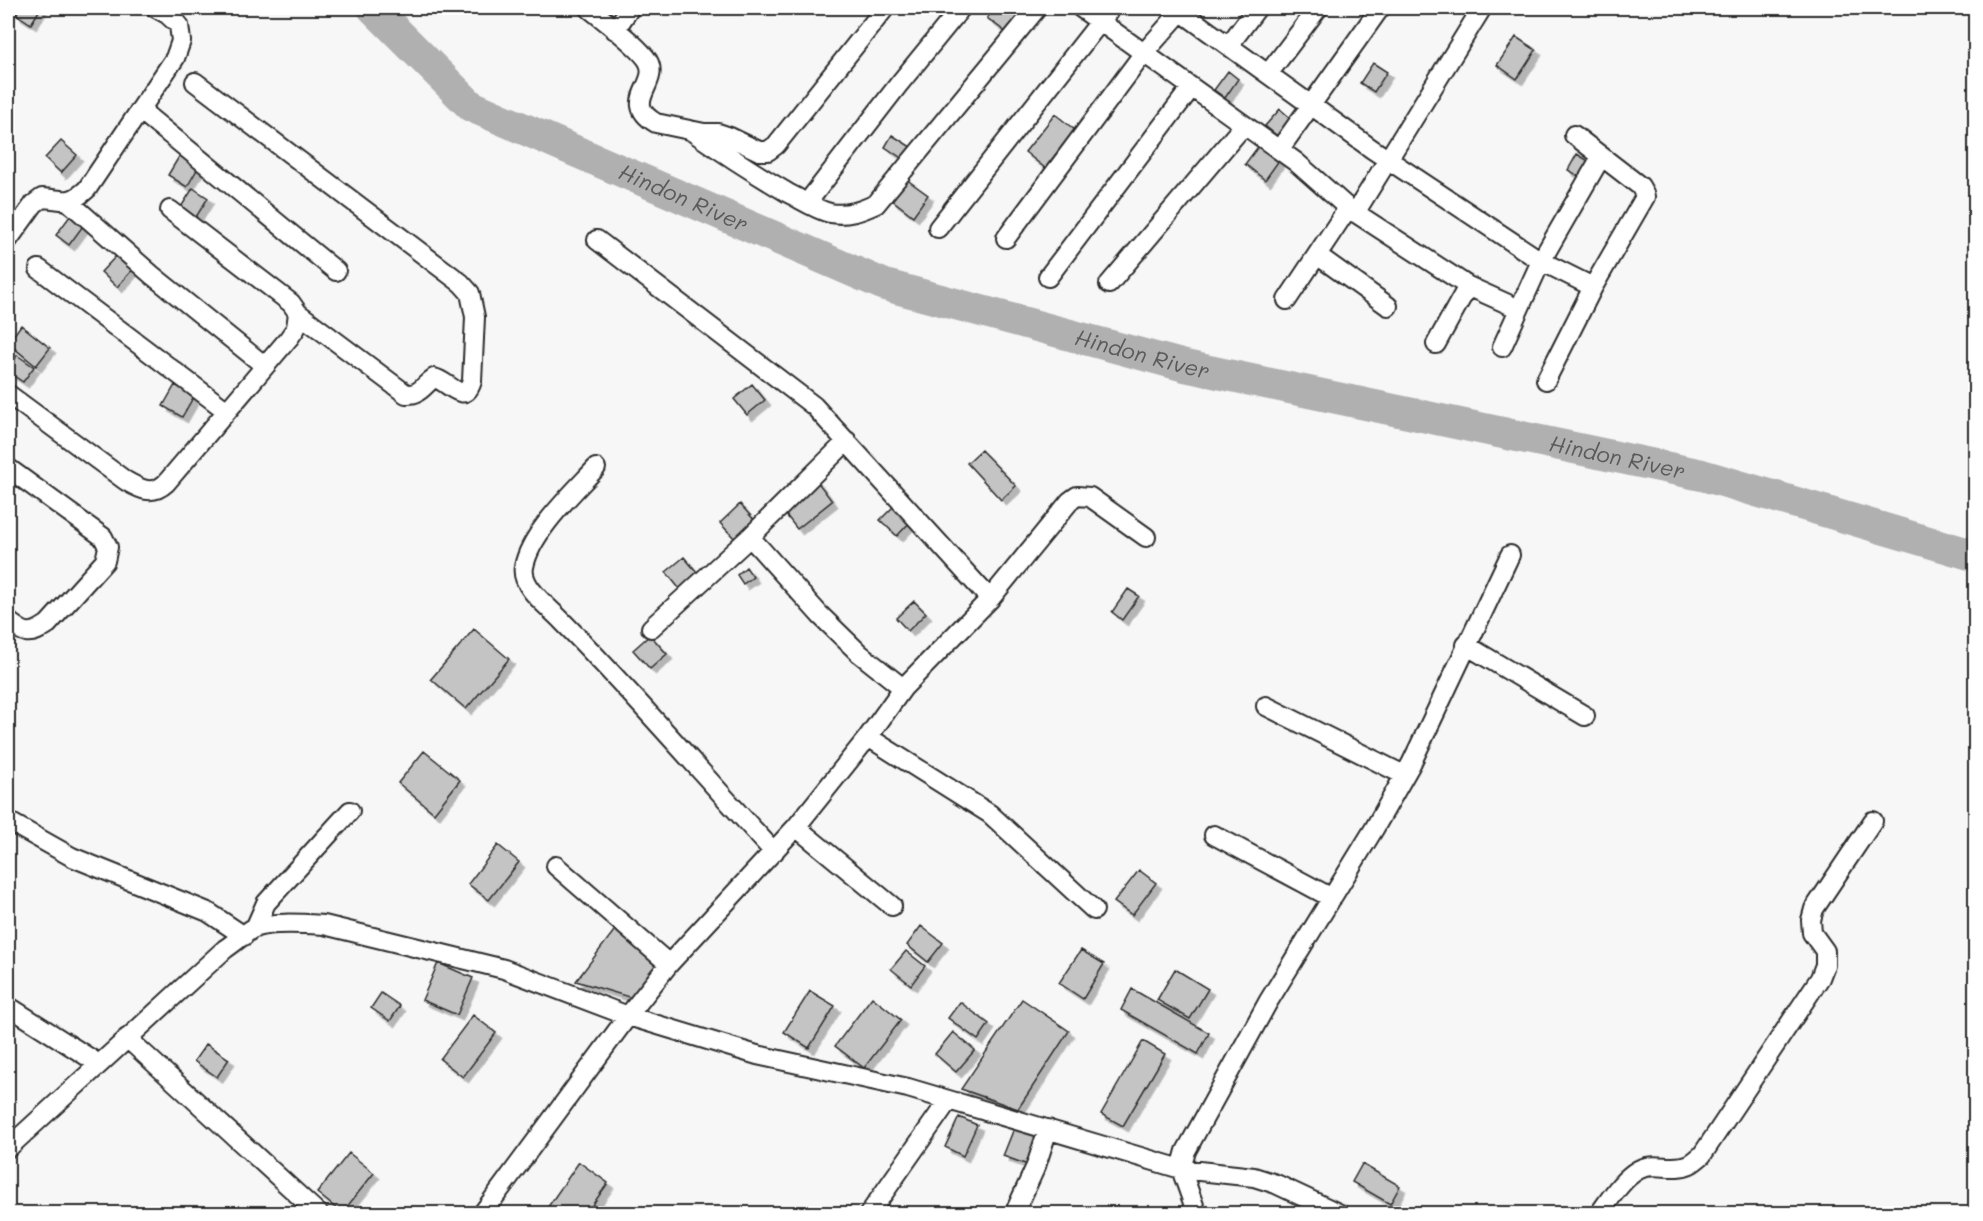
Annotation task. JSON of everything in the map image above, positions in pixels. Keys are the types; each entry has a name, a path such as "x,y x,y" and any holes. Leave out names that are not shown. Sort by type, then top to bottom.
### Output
{"street":[{"path":"8,240 34,204 42,198 69,201 87,189 175,58 181,40 179,25 156,8"},
{"path":"589,8 648,61 649,77 640,108 646,117 656,123 718,133 759,151 768,151 776,145 885,8"},
{"path":"615,30 630,8"},
{"path":"807,203 898,84 961,8"},
{"path":"690,130 747,170 816,208 832,213 847,214 861,211 876,204 1037,8"},
{"path":"1081,8 1106,14 1143,54 1279,150 1352,210 1468,286 1519,309"},
{"path":"1229,45 1257,8"},
{"path":"1268,74 1318,8"},
{"path":"1279,150 1380,8"},
{"path":"1287,300 1317,255 1388,160 1482,8"},
{"path":"1006,238 1143,54 1180,9 1388,160 1541,261 1593,288"},
{"path":"938,228 1106,14"},
{"path":"170,210 291,303 298,313 406,394 414,395 434,378 445,382 457,392 470,389 475,317 470,293 461,283 195,82"},
{"path":"1048,277 1191,88"},
{"path":"140,110 336,271"},
{"path":"1109,284 1181,196 1244,125"},
{"path":"1546,380 1593,288 1645,197 1640,186 1574,135"},
{"path":"1502,346 1541,261 1601,157"},
{"path":"69,201 152,275 265,366"},
{"path":"597,240 814,406 990,599"},
{"path":"1317,255 1388,306"},
{"path":"39,269 227,411"},
{"path":"1436,344 1468,286"},
{"path":"8,394 140,490 160,488 297,328 298,313"},
{"path":"651,628 750,537 847,441"},
{"path":"8,468 103,537 108,547 105,561 48,624 36,632 28,633 21,631 8,621"},
{"path":"596,468 554,514 542,531 524,567 525,579 533,591 774,852"},
{"path":"482,1214 669,964 774,852 867,737 903,688 990,599 1070,501 1077,496 1090,497 1146,537"},
{"path":"750,537 820,615 859,653 903,688"},
{"path":"1197,1214 1181,1169 1186,1151 1268,1002 1404,775 1510,555"},
{"path":"1466,645 1585,716"},
{"path":"1266,706 1404,775"},
{"path":"867,737 990,814 1094,910"},
{"path":"249,932 267,903 350,810"},
{"path":"1599,1214 1622,1184 1638,1170 1652,1166 1678,1167 1691,1164 1702,1155 1820,978 1825,965 1824,951 1812,933 1810,920 1814,909 1873,820"},
{"path":"8,821 72,857 208,912 249,932"},
{"path":"796,826 891,906"},
{"path":"1214,835 1332,898"},
{"path":"556,866 669,964"},
{"path":"8,1148 225,949 249,932 282,924 324,925 504,969 628,1016 757,1055 908,1088 1181,1169 1254,1177 1276,1184 1340,1214"},
{"path":"8,1006 99,1064"},
{"path":"127,1038 319,1214"},
{"path":"869,1214 948,1101"},
{"path":"1014,1214 1036,1166 1048,1129"}],"building":[{"path":"20,8 41,8 31,24 16,14"},
{"path":"995,8 1027,8 1007,33 987,18"},
{"path":"1516,37 1536,50 1517,79 1497,65"},
{"path":"1373,63 1387,72 1374,92 1360,83"},
{"path":"1228,71 1238,79 1225,98 1214,90"},
{"path":"1280,109 1295,122 1281,139 1265,126"},
{"path":"1055,114 1075,130 1045,168 1025,152"},
{"path":"892,135 914,149 906,161 885,147"},
{"path":"61,141 77,155 61,173 45,158"},
{"path":"1260,144 1280,159 1265,180 1245,164"},
{"path":"1577,154 1590,162 1583,168 1580,177 1568,170"},
{"path":"180,155 199,166 187,187 168,175"},
{"path":"906,179 928,195 913,216 891,199"},
{"path":"193,188 208,198 196,217 181,207"},
{"path":"70,216 83,226 69,245 56,235"},
{"path":"117,255 133,269 117,287 101,272"},
{"path":"21,325 50,348 36,366 8,343"},
{"path":"17,355 34,367 23,382 8,372"},
{"path":"752,384 765,400 747,415 734,399"},
{"path":"175,385 194,396 182,417 163,406"},
{"path":"981,450 1016,486 1001,500 967,463"},
{"path":"817,481 832,501 797,529 782,510"},
{"path":"897,503 913,519 897,536 880,520"},
{"path":"740,504 756,522 736,540 720,523"},
{"path":"684,557 701,577 682,592 666,572"},
{"path":"746,567 753,577 743,584 737,575"},
{"path":"1128,589 1139,596 1122,620 1112,612"},
{"path":"914,601 926,613 908,631 896,618"},
{"path":"474,629 509,659 466,709 431,679"},
{"path":"650,635 667,654 650,669 633,650"},
{"path":"424,751 460,780 434,813 398,783"},
{"path":"498,845 519,862 489,900 468,884"},
{"path":"1139,870 1156,883 1132,915 1114,902"},
{"path":"921,926 943,943 928,962 907,945"},
{"path":"617,927 661,961 632,998 576,981"},
{"path":"1081,950 1104,964 1083,999 1059,983"},
{"path":"906,951 925,966 911,985 891,969"},
{"path":"438,963 473,978 457,1015 422,1000"},
{"path":"1175,969 1208,989 1190,1019 1157,1000"},
{"path":"1132,989 1209,1033 1198,1054 1121,1010"},
{"path":"810,991 835,1006 809,1048 784,1032"},
{"path":"381,993 400,1006 390,1021 371,1008"},
{"path":"872,997 901,1020 864,1068 835,1046"},
{"path":"1022,999 1069,1031 1018,1109 961,1089"},
{"path":"960,1002 989,1024 978,1040 948,1018"},
{"path":"473,1015 496,1033 463,1077 440,1059"},
{"path":"953,1032 975,1050 956,1072 935,1054"},
{"path":"1143,1041 1165,1054 1123,1126 1101,1114"},
{"path":"206,1044 229,1059 217,1077 194,1061"},
{"path":"959,1117 977,1125 963,1156 945,1147"},
{"path":"1015,1126 1039,1135 1028,1165 1003,1156"},
{"path":"349,1153 374,1173 342,1213 317,1193"},
{"path":"579,1162 608,1183 586,1214 543,1214"},
{"path":"1362,1164 1400,1186 1390,1204 1352,1182"}],"waterway":[{"name":"Hindon River","path":"373,8 471,106 885,285 1185,366 1702,475 1976,556"}]}
